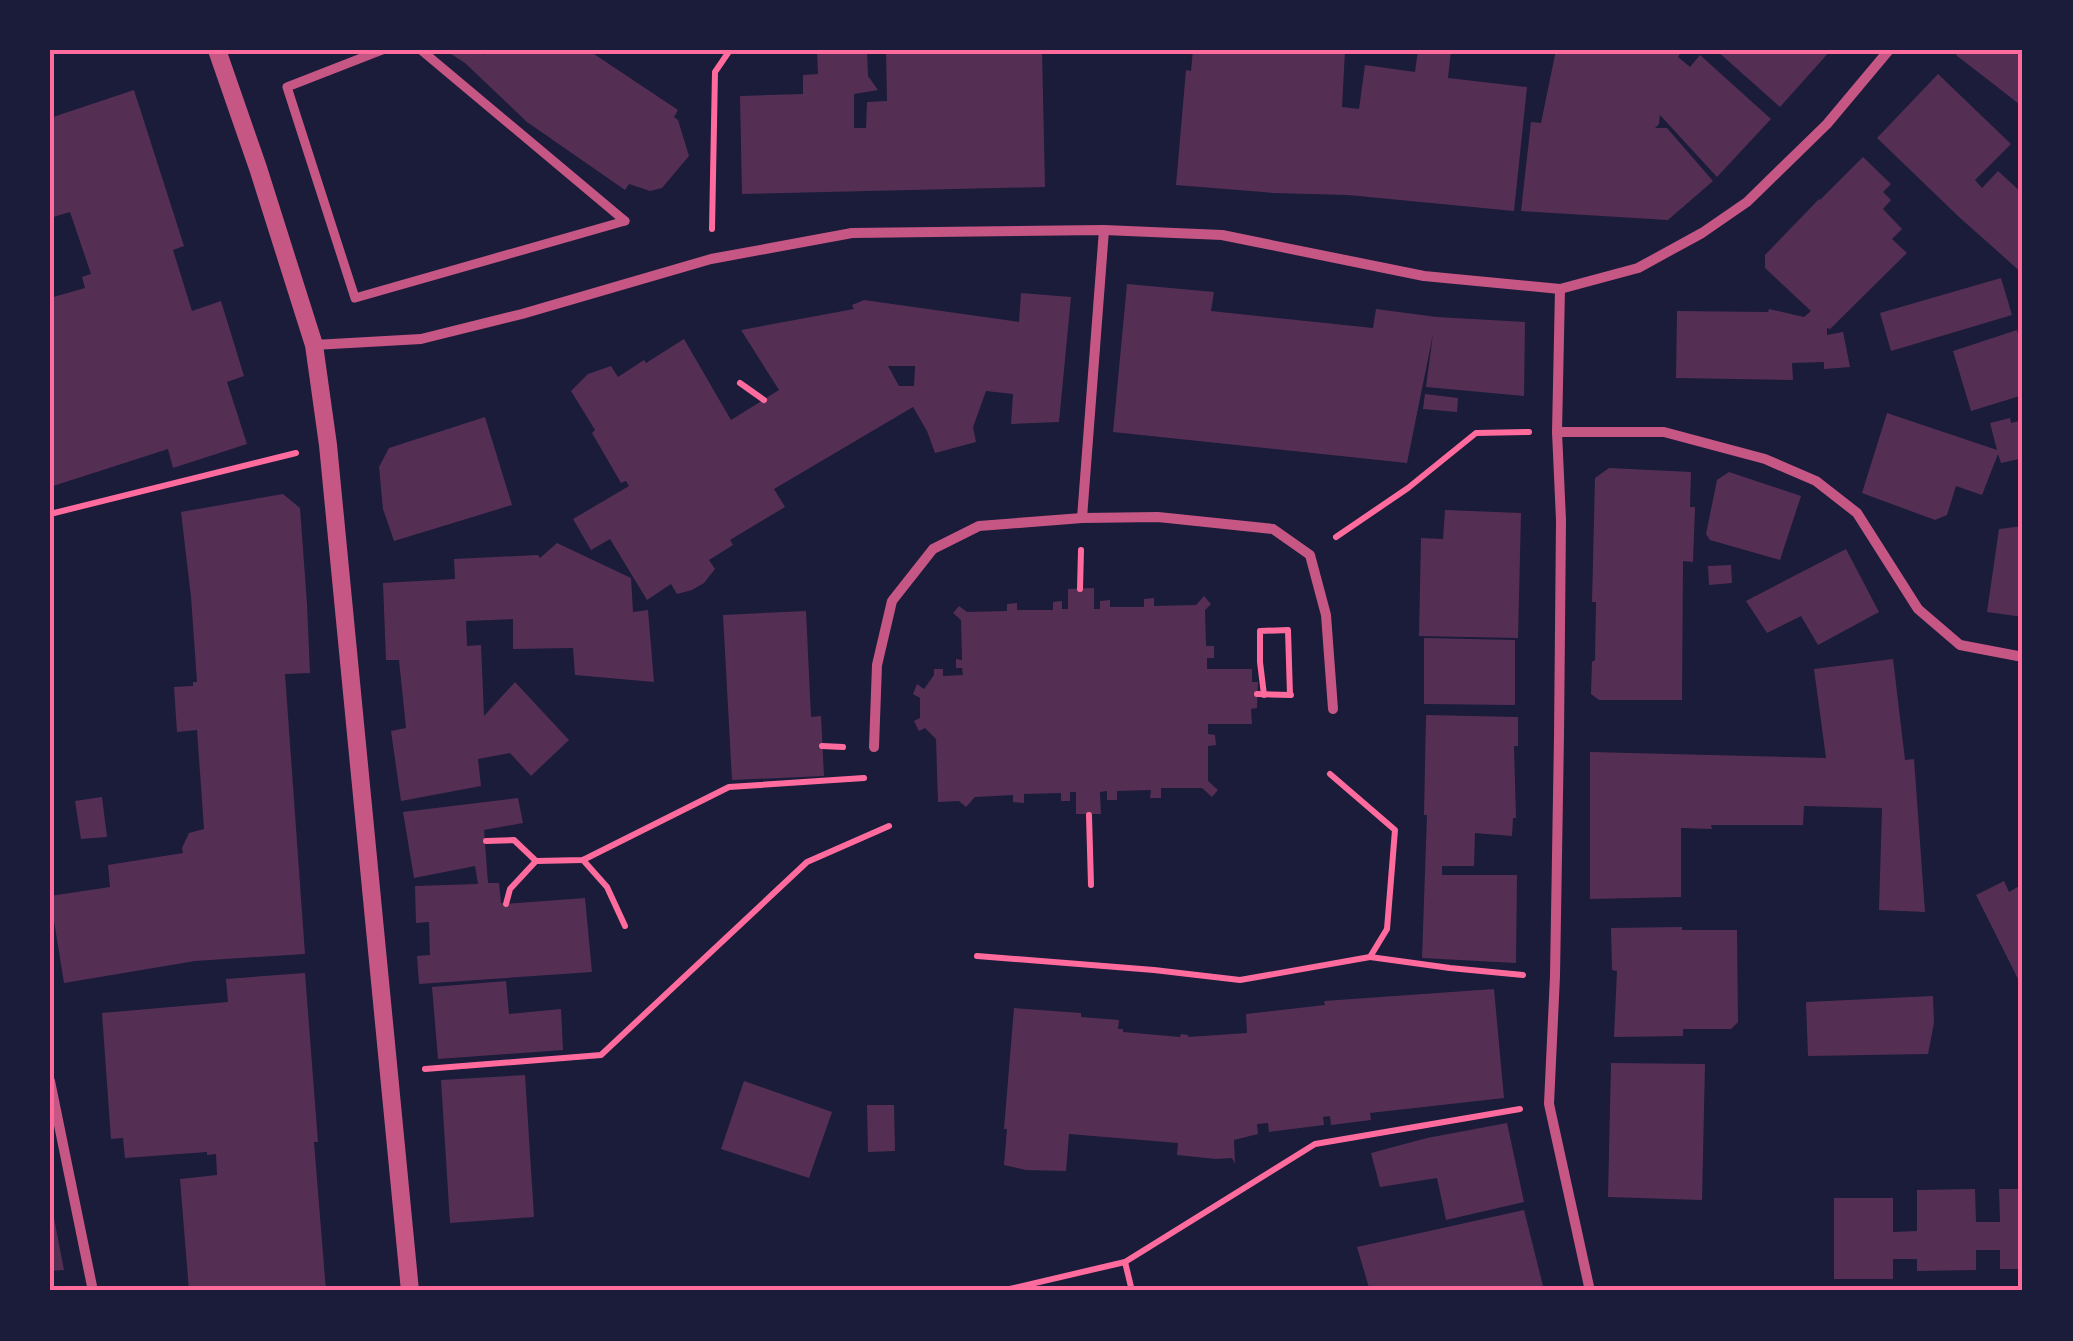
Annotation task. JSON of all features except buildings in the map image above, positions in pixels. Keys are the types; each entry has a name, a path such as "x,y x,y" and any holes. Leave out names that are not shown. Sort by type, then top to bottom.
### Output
{"street":[{"path":"218,50 314,346 328,445 410,1291"},
{"path":"382,50 286,87 355,298 625,221 421,50"},
{"path":"314,346 421,339 711,259 852,233 1104,230 1222,235 1424,276 1560,289 1638,268 1702,233 1747,202 1827,124 1888,50"},
{"path":"1082,518 1104,230"},
{"path":"1560,289 1560,716 1549,1104 1590,1291"},
{"path":"1557,432 1664,432 1765,459 1816,482 1857,513 1918,610 1960,645 2023,657"},
{"path":"874,747 877,665 892,602 933,549 979,526 1158,517 1273,530 1310,555 1326,615 1333,709"},
{"path":"50,1081 93,1291"}],"path":[{"path":"711,259 715,72 730,50"},
{"path":"740,383 764,400"},
{"path":"1310,555 1408,488 1476,433 1508,432"},
{"path":"50,514 328,445"},
{"path":"1288,630 1285,694 1260,694 1260,631 1288,630"},
{"path":"822,746 835,746"},
{"path":"1330,774 1395,830 1387,928 1370,957"},
{"path":"486,840 514,840 536,860 583,860 729,787 876,778"},
{"path":"1089,814 1091,885"},
{"path":"388,1071 601,1055 806,862 889,826"},
{"path":"506,904 510,889 536,860"},
{"path":"583,860 607,888 625,926"},
{"path":"977,956 1240,980 1370,957 1508,974"},
{"path":"1001,1291 1125,1262 1316,1144 1549,1104"},
{"path":"1125,1262 1132,1291"}]}
